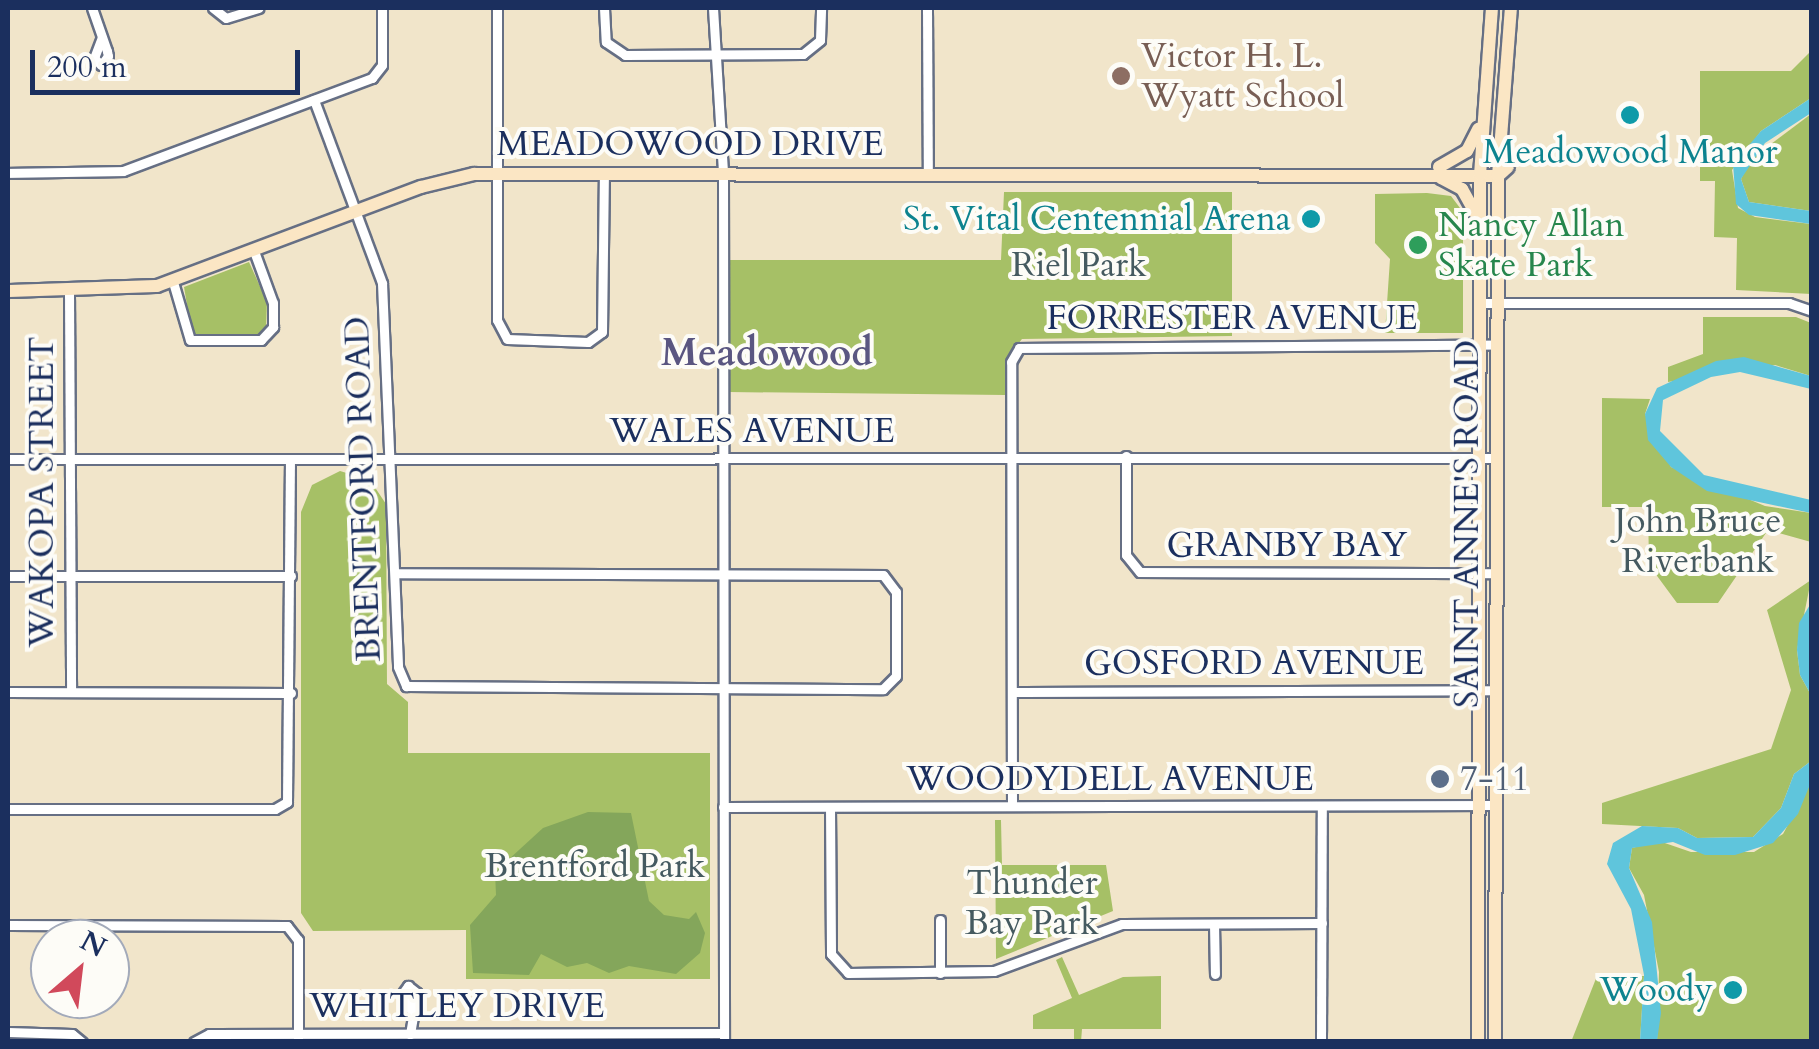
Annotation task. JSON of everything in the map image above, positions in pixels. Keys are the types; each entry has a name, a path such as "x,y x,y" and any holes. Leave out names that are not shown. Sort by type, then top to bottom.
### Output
{"main road":[{"name":"SAINT ANNE'S ROAD","path":"1478,1042 1480,171 1492,8"},
{"name":"SAINT ANNE'S ROAD","path":"1495,1042 1498,171 1510,8"},
{"path":"1480,231 1471,200 1436,171 1467,151 1482,108"},
{"name":"MEADOWOOD DRIVE","path":"8,291 69,292 172,282 440,180 497,174 1498,171"},
{"path":"1479,569 1496,570"}],"street":[{"path":"92,8 102,38"},
{"path":"213,8 232,18 259,8"},
{"path":"8,173 123,171 379,74 382,8"},
{"path":"497,8 497,320 503,336 518,342 588,342 602,332 604,174"},
{"path":"604,8 604,38 616,53 714,54 810,51 820,40 821,8"},
{"path":"713,8 723,174 724,1037"},
{"path":"928,8 928,174"},
{"name":"BRENTFORD ROAD","path":"314,100 382,283 398,668 410,690 723,690"},
{"path":"172,282 190,340 261,340 273,327 273,303 254,251"},
{"name":"WAKOPA STREET","path":"69,292 71,692"},
{"path":"1479,302 1789,303 1812,311"},
{"name":"FORRESTER AVENUE","path":"1013,458 1012,362 1024,346 1498,345"},
{"name":"GRANBY BAY","path":"1126,456 1126,555 1140,572 1479,569"},
{"path":"1012,806 1013,458"},
{"name":"WALES AVENUE","path":"8,459 1497,458"},
{"path":"8,809 279,808 292,791 290,459"},
{"path":"397,574 883,575 896,592 896,676 884,690 723,690"},
{"path":"8,576 290,576"},
{"name":"GOSFORD AVENUE","path":"1012,692 1496,690"},
{"path":"8,692 291,693"},
{"name":"WOODYDELL AVENUE","path":"724,807 1496,805"},
{"path":"1321,1042 1322,806"},
{"path":"830,807 835,964 848,973 1001,970 1112,925 1322,924"},
{"path":"940,920 940,972"},
{"path":"1214,924 1215,974"},
{"path":"8,925 287,926 298,940 298,1038"},
{"path":"410,1009 410,1034"},
{"path":"8,1032 72,1034 82,1042"},
{"name":"WHITLEY DRIVE","path":"194,1042 202,1034 298,1038 410,1034 724,1037"}],"green space":[{"path":"1811,51 1811,98 1761,131 1732,170 1738,208 1755,217 1811,224 1811,294 1736,290 1737,238 1714,237 1715,181 1700,181 1700,71 1791,71"},
{"path":"1811,114 1811,211 1749,202 1741,179 1751,159"},
{"name":"Riel Park","path":"1004,192 1232,192 1232,336 1022,339 1007,358 1005,395 729,392 730,260 1001,260"},
{"path":"1375,194 1451,196 1463,212 1463,333 1385,333 1390,259 1375,243"},
{"path":"249,262 267,302 266,329 256,337 192,335 184,287"},
{"path":"1703,317 1796,317 1811,323 1811,376 1775,365 1668,382 1668,367 1703,354"},
{"name":"John Bruce Riverbank","path":"1602,398 1650,399 1645,414 1671,467 1765,506 1811,513 1811,542 1768,530 1718,603 1677,603 1649,565 1648,507 1602,507"},
{"name":"Brentford Park","path":"340,471 370,480 386,504 387,684 408,702 408,753 710,753 710,979 466,979 466,930 313,931 301,913 301,512 312,485"},
{"name":"John Bruce Riverbank","path":"1811,580 1797,650 1800,675 1811,695 1811,761 1794,774 1781,808 1753,837 1697,838 1678,828 1602,824 1602,803 1771,749 1791,690 1767,610"},
{"path":"1811,782 1811,1041 1657,1041 1659,972 1644,895 1629,868 1632,848 1659,841 1691,852 1754,852 1783,834"},
{"path":"588,812 631,813 649,901 664,915 689,919 696,912 705,933 700,953 676,974 629,966 609,973 587,963 567,967 541,954 529,975 473,973 470,925 496,895 495,872 543,828"},
{"name":"Thunder Bay Park","path":"995,820 1001,820 1002,865 1106,865 1113,911 996,959"},
{"path":"1062,957 1079,995 1123,977 1161,976 1161,1029 1082,1029 1081,1042 1074,1041 1074,1029 1033,1029 1033,1015 1072,998 1056,960"},
{"path":"1597,976 1644,976 1640,1041 1571,1042"}],"water":[{"path":"1811,98 1811,113 1765,143 1741,179 1749,202 1811,211 1811,224 1749,215 1736,204 1733,164 1761,131"},
{"path":"1744,357 1811,376 1811,389 1740,372 1711,377 1663,400 1660,431 1704,475 1811,500 1811,513 1707,491 1671,467 1648,440 1645,414 1657,388 1716,361"},
{"path":"1811,603 1811,695 1800,675 1797,650 1799,623"},
{"path":"1811,761 1811,782 1798,814 1773,843 1735,855 1705,855 1673,842 1632,848 1629,868 1652,922 1661,1013 1657,1041 1640,1041 1644,975 1631,909 1607,864 1613,843 1642,826 1678,828 1697,838 1753,837 1781,808 1794,774"}],"place":[{"name":"Victor H. L. Wyatt School","path":"1121,76"},
{"name":"Meadowood Manor","path":"1630,115"},
{"name":"St. Vital Centennial Arena","path":"1311,219"},
{"name":"Nancy Allan Skate Park","path":"1418,245"},
{"name":"7-11","path":"1440,779"},
{"name":"Woody","path":"1733,990"}],"district":[{"name":"Meadowood","path":"767,354"}]}
